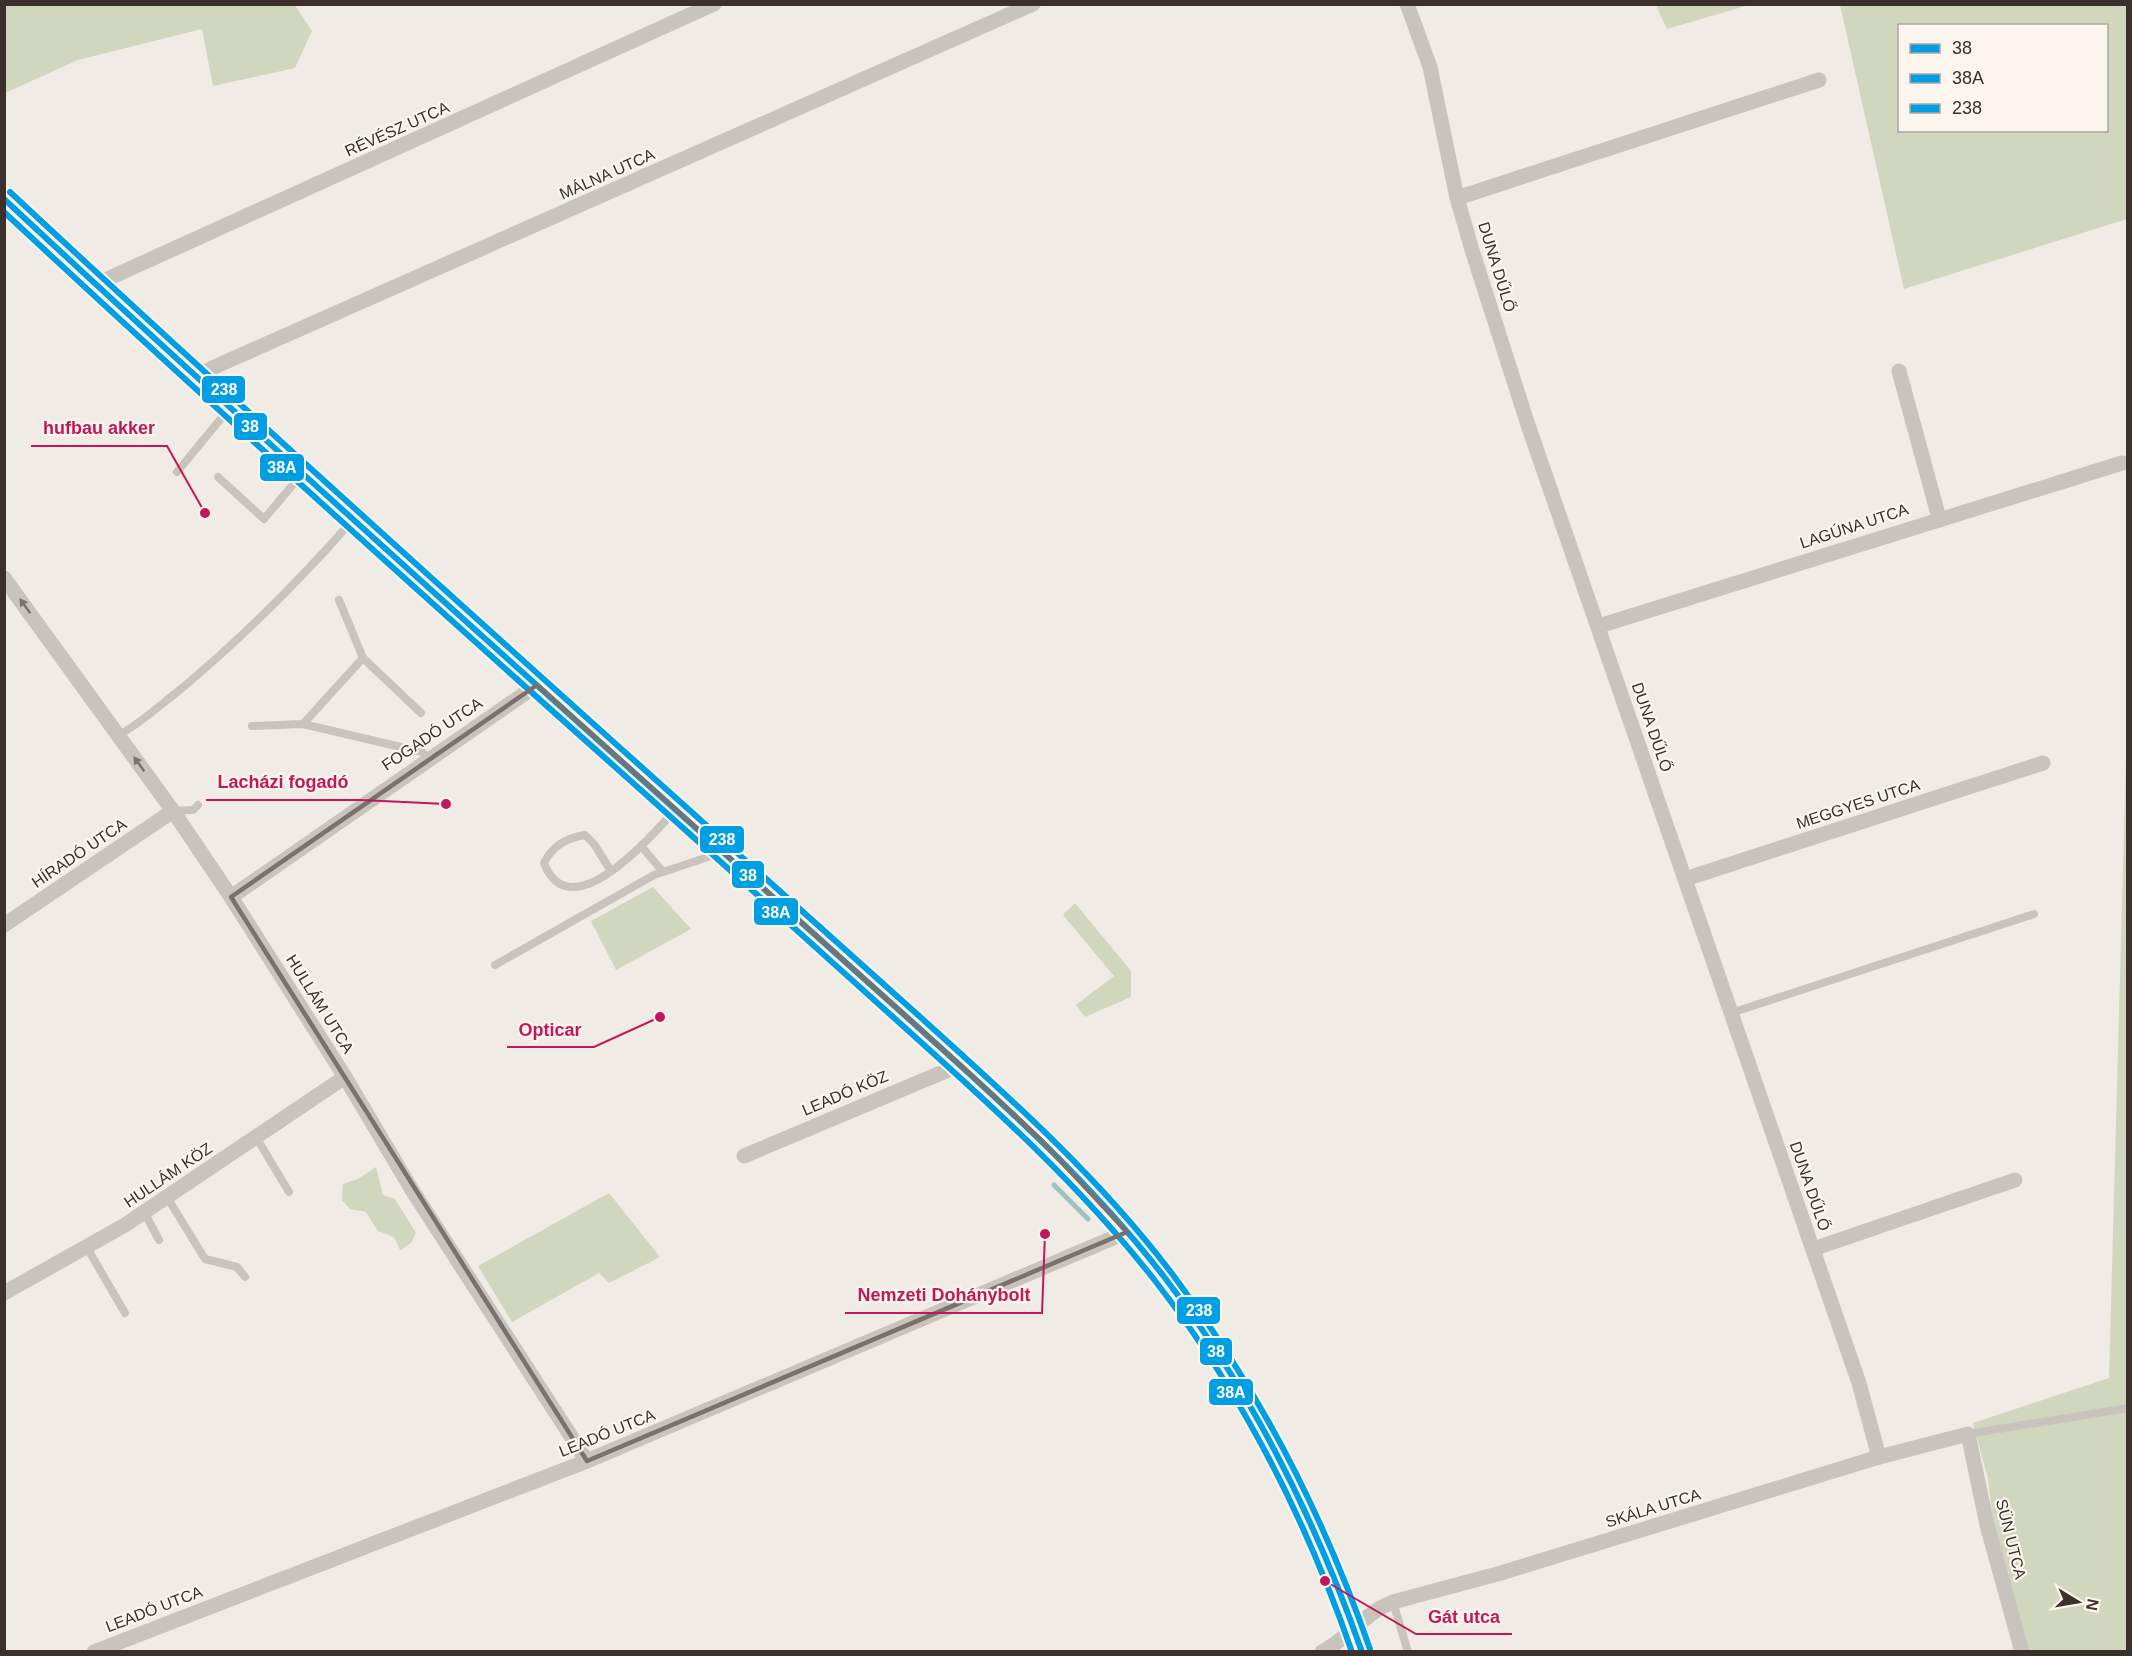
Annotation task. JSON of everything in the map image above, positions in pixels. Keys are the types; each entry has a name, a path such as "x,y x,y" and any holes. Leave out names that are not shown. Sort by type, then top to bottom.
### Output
{"main road":[{"path":"4,199 197,380 724,852 1042,1141 1127,1233 1203,1334 1269,1441 1300,1500 1355,1629 1362,1652"}],"street":[{"name":"RÉVÉSZ UTCA","path":"94,285 714,4"},
{"name":"MÁLNA UTCA","path":"197,380 212,368 1033,4"},
{"name":"DUNA DŰLŐ","path":"1407,4 1430,67 1457,198 1528,425 1859,1383 1879,1457"},
{"path":"1457,198 1819,80"},
{"path":"1899,371 1939,518"},
{"name":"LAGÚNA UTCA","path":"1599,626 1939,518 2122,463"},
{"name":"HULLÁM UTCA","path":"4,578 119,735 231,897 345,1077 412,1190 587,1461"},
{"name":"FOGADÓ UTCA","path":"231,897 428,758 537,685"},
{"name":"MEGGYES UTCA","path":"1685,879 2043,763"},
{"name":"HÍRADÓ UTCA","path":"4,925 173,811"},
{"name":"LEADÓ KÖZ","path":"744,1156 960,1065"},
{"name":"HULLÁM KÖZ","path":"4,1293 144,1212 345,1077"},
{"path":"1813,1249 2014,1180"},
{"name":"LEADÓ UTCA","path":"94,1652 587,1461 1127,1233"},
{"name":"SKÁLA UTCA","path":"1322,1652 1341,1642 1377,1608 1393,1602 1501,1573 1879,1457 1968,1434"},
{"name":"SÜN UTCA","path":"1968,1434 1987,1524 2022,1652"}],"lane":[{"path":"177,472 229,409"},
{"path":"218,477 264,519 302,474"},
{"path":"119,735 135,726 206,668 286,591 353,520"},
{"path":"339,600 363,658 421,713"},
{"path":"303,724 363,658"},
{"path":"252,726 303,724 422,752 428,758"},
{"path":"173,811 193,810 198,805"},
{"path":"611,871 594,844 585,836 561,843 549,852 544,863 556,884 573,887 599,880 611,871 642,847 676,809"},
{"path":"642,847 663,872"},
{"path":"495,965 663,872 724,852"},
{"path":"1731,1013 2034,914"},
{"path":"256,1137 289,1192"},
{"path":"167,1197 205,1258 237,1267 245,1277"},
{"path":"144,1212 159,1240"},
{"path":"86,1246 125,1313"},
{"path":"1968,1434 2127,1408"},
{"path":"1393,1602 1407,1652"}],"highlighted area":[{"path":"537,685 1042,1141 1127,1232 587,1461 231,897"}],"green space":[{"path":"4,5 295,5 312,31 295,68 213,86 202,29 78,60 5,93"},
{"path":"1656,5 1749,5 1667,29"},
{"path":"1840,5 2127,5 2127,219 1904,289"},
{"path":"2127,722 2127,1651 2028,1651 1993,1521 1988,1479 1973,1423 2109,1378"},
{"path":"653,887 691,929 616,970 591,921"},
{"path":"1075,903 1131,971 1131,997 1085,1017 1076,1005 1114,976 1063,915"},
{"path":"376,1167 383,1195 395,1199 416,1233 411,1243 400,1250 394,1237 378,1231 366,1212 350,1209 342,1200 343,1184 358,1179"},
{"path":"609,1193 660,1257 609,1283 599,1273 512,1322 478,1266"}],"waterway":[{"path":"1054,1185 1088,1219"}],"transit line":[{"name":"238","path":"10,192 327,484 986,1076 1084,1171 1145,1239 1173,1275 1204,1318 1261,1408 1310,1501 1352,1599 1370,1649"},
{"name":"38","path":"4,199 320,490 977,1081 1043,1143 1106,1208 1165,1278 1196,1321 1253,1411 1302,1505 1344,1602 1362,1652"},
{"name":"38A","path":"4,212 322,503 970,1086 1098,1213 1128,1247 1187,1324 1244,1413 1269,1459 1314,1554 1352,1652"}],"place":[{"name":"hufbau akker","path":"205,513"},
{"name":"Lacházi fogadó","path":"446,804"},
{"name":"Opticar","path":"660,1017"},
{"name":"Nemzeti Dohánybolt","path":"1045,1234"},
{"name":"Gát utca","path":"1325,1581"}]}
